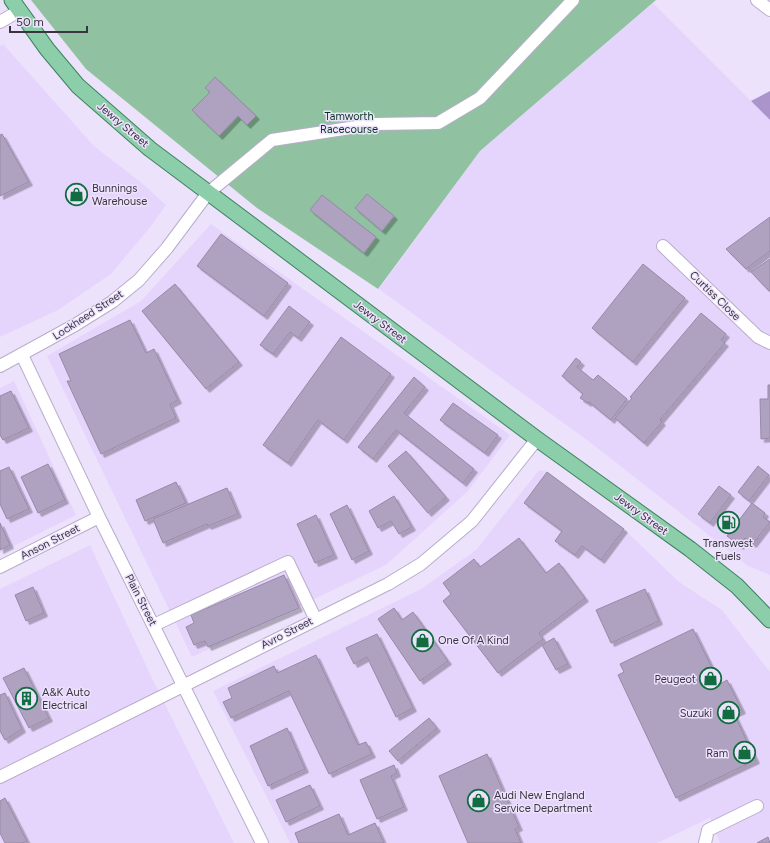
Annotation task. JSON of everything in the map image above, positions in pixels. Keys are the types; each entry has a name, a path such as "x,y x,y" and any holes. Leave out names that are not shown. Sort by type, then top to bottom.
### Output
{"main road":[{"name":"Jewry Street","path":"15,5 47,49 78,86 144,144 537,439 690,549 737,586 770,620"}],"street":[{"name":"Lockheed Street","path":"0,366 22,355 112,302 139,280 167,248 208,193 272,140 376,124 438,123 480,98 572,0"},
{"path":"756,0 770,10"},
{"path":"0,22 15,5"},
{"name":"Curtiss Close","path":"663,246 758,337 770,343"},
{"name":"Plain Street","path":"22,355 99,517 262,843"},
{"name":"Avro Street","path":"0,776 184,686 315,618 388,584 420,564 448,543 472,521 537,439"},
{"name":"Anson Street","path":"0,567 99,517"},
{"path":"154,625 288,562 315,618"},
{"path":"705,843 708,830 757,806"}],"shaded area":[{"path":"653,3 770,120 770,575 748,566 591,443 379,289 480,151"},
{"name":"Bunnings Warehouse","path":"3,44 94,146 143,184 166,205 151,226 111,274 58,310 0,337 0,46"},
{"path":"770,91 770,120 751,101"},
{"path":"211,224 510,435 468,491 386,565 192,657 47,356 141,301"},
{"path":"14,381 76,515 0,553 0,388"},
{"path":"539,470 547,472 624,529 679,582 722,610 770,672 770,843 720,843 710,818 657,843 290,843 213,691 421,589 476,550"},
{"path":"90,545 151,676 234,843 0,843 0,589"}],"green space":[{"name":"Tamworth Racecourse","path":"31,0 656,0 480,151 378,289 257,208 86,69"}],"building":[{"path":"215,77 256,116 247,125 238,116 219,136 192,110 210,92 205,88"},
{"path":"2,134 29,182 0,196 0,135"},
{"path":"367,194 394,216 382,231 355,208"},
{"path":"322,195 376,237 364,253 310,210"},
{"path":"770,217 770,251 746,269 726,249"},
{"path":"221,234 288,283 264,316 197,266"},
{"path":"770,259 770,290 769,291 751,272"},
{"path":"643,264 685,298 633,362 592,328"},
{"path":"175,284 239,362 206,389 142,311"},
{"path":"289,306 310,322 298,338 290,332 273,354 260,345"},
{"path":"701,313 726,334 721,340 725,343 660,420 662,422 644,443 615,418 632,398 630,397"},
{"path":"130,320 146,353 154,349 178,400 170,404 176,418 101,454 67,381 71,381 59,354"},
{"path":"341,337 391,374 344,440 318,420 288,463 263,445"},
{"path":"576,358 581,362 577,367 593,380 598,375 627,399 611,420 589,402 588,403 580,398 583,394 562,376"},
{"path":"414,377 425,387 404,413 474,469 463,483 396,430 373,459 358,447"},
{"path":"768,385 770,385 770,438 761,439 760,399 768,399"},
{"path":"11,391 29,428 3,440 0,435 0,396"},
{"path":"453,403 498,435 485,453 440,420"},
{"path":"406,451 446,497 428,513 388,466"},
{"path":"48,464 65,500 38,513 21,477"},
{"path":"758,466 769,475 749,501 738,492"},
{"path":"9,467 29,509 7,519 0,504 0,471"},
{"path":"547,472 624,529 601,560 582,546 575,555 555,541 562,531 524,503"},
{"path":"176,482 186,503 145,521 136,500"},
{"path":"719,486 731,495 710,523 698,514"},
{"path":"227,488 238,514 208,526 207,524 163,543 153,519"},
{"path":"394,496 412,527 399,534 391,521 378,528 369,511"},
{"path":"752,503 765,513 763,517 770,522 753,544 745,538 740,546 727,536"},
{"path":"347,505 369,551 352,560 330,514"},
{"path":"316,515 334,555 315,563 297,524"},
{"path":"0,523 10,545 0,550"},
{"path":"519,538 546,573 559,563 585,598 539,633 543,639 498,673 443,601 451,594 443,583 474,559 480,567"},
{"path":"284,575 299,608 208,647 205,641 194,645 186,627 194,623 191,615"},
{"path":"33,587 44,613 26,621 15,595"},
{"path":"645,589 659,621 611,643 596,610"},
{"path":"394,608 402,620 413,612 448,661 420,681 378,619"},
{"path":"693,629 720,684 727,680 742,710 734,714 756,760 676,798 618,675 624,672 620,664"},
{"path":"377,634 413,708 396,717 367,657 354,664 346,648"},
{"path":"554,638 568,664 556,670 542,645"},
{"path":"316,655 358,745 366,742 372,754 329,774 289,691 231,718 223,702 232,698 228,688 274,666 277,673"},
{"name":"A&K Auto Electrical","path":"24,668 49,718 29,728 3,678"},
{"path":"5,693 22,729 5,740 0,731 0,695"},
{"path":"429,718 437,728 398,761 389,751"},
{"path":"287,728 305,769 268,786 250,746"},
{"name":"Audi New England Service Department","path":"487,754 519,827 515,829 521,843 468,843 439,776"},
{"path":"394,765 397,773 391,776 404,807 377,819 360,780"},
{"path":"310,785 320,806 286,822 276,800"},
{"path":"5,798 27,841 22,843 5,843 0,833 0,801"},
{"path":"339,814 348,835 375,823 384,843 299,843 295,833"},
{"path":"768,837 770,843 757,843"}],"place":[{"name":"Bunnings Warehouse","path":"77,194"},
{"name":"Transwest Fuels","path":"728,523"},
{"name":"One Of A Kind","path":"422,640"},
{"name":"Peugeot","path":"711,679"},
{"name":"A&K Auto Electrical","path":"26,698"},
{"name":"Suzuki","path":"728,713"},
{"name":"Ram","path":"744,753"},
{"name":"Audi New England Service Department","path":"479,801"}]}
